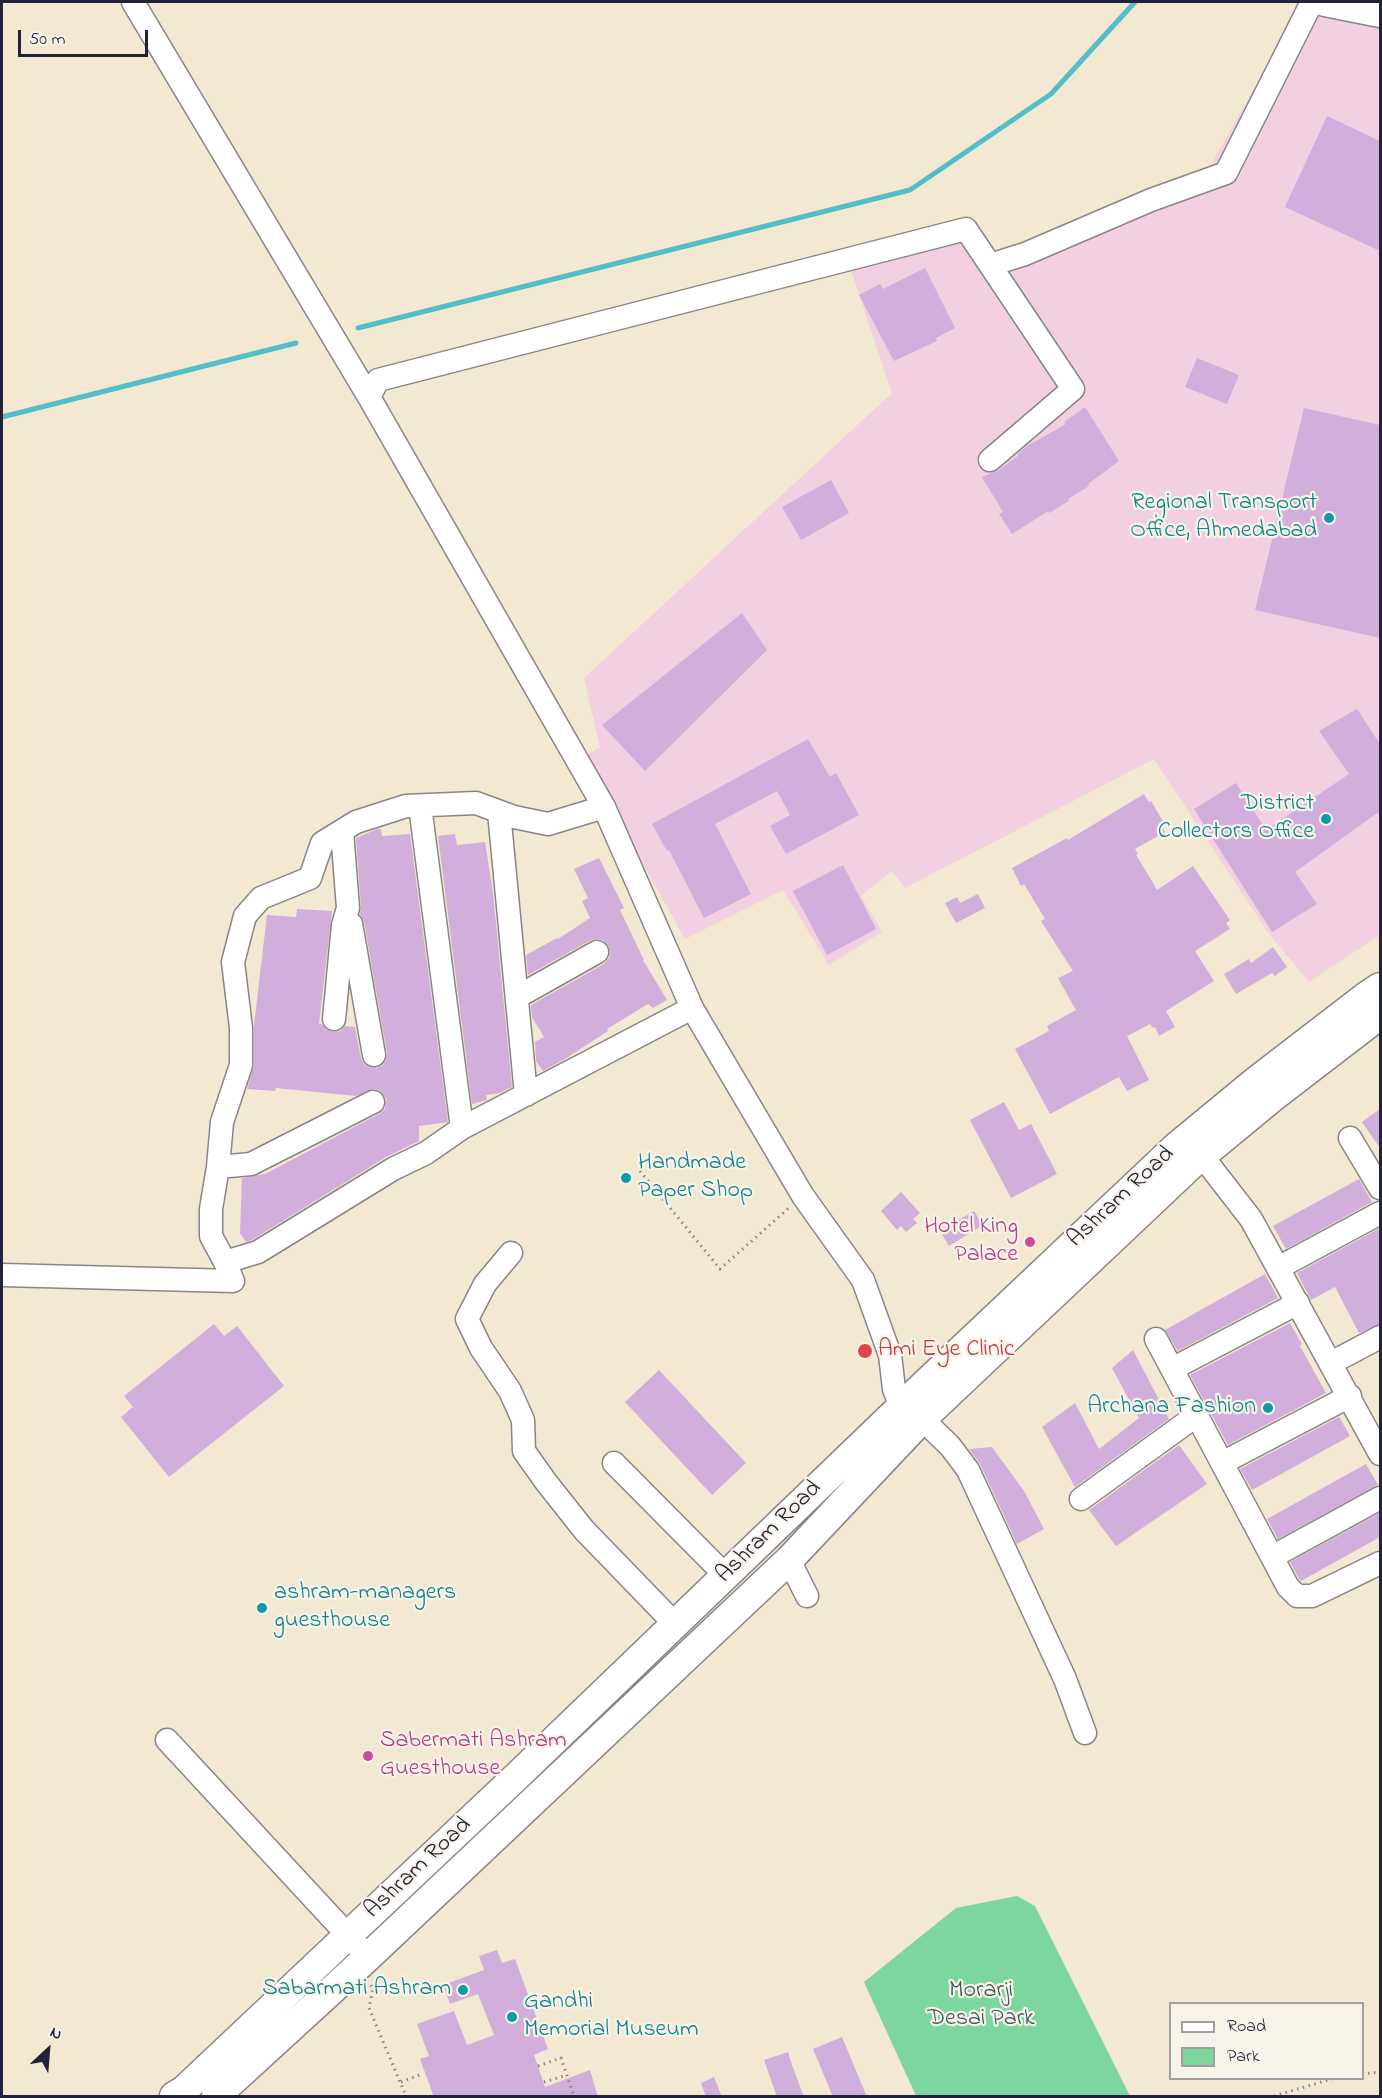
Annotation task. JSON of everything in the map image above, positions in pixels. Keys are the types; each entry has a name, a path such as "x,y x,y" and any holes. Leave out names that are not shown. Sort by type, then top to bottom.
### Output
{"main road":[{"path":"1325,2 1380,13"},
{"name":"Ashram Road","path":"174,2097 348,1935 725,1575 912,1413 1195,1146 1266,1073 1365,996 1380,987"},
{"name":"Ashram Road","path":"1195,1146 1272,1098 1380,1015"},
{"name":"Ashram Road","path":"216,2097 363,1962 789,1560 912,1413"}],"street":[{"path":"133,2 369,397 604,807 692,1008 803,1196 863,1280 890,1355 894,1389 912,1413 950,1446 968,1470 1065,1680 1085,1733"},
{"path":"990,265 1025,254 1151,200 1226,173 1312,2"},
{"path":"369,397 378,380 966,229 1073,389 990,460"},
{"path":"2,1275 232,1281 211,1236 211,1209 222,1122 241,1065 241,1028 233,962 245,916 261,898 310,878 322,843 356,822 406,806 476,803 499,812 548,824 604,807"},
{"path":"420,806 462,1128"},
{"path":"499,812 526,1095"},
{"path":"342,831 348,908 374,1055"},
{"path":"334,1019 343,925 348,908"},
{"path":"517,997 597,952"},
{"path":"225,1262 258,1252 393,1169 426,1153 462,1128 692,1008"},
{"path":"218,1167 251,1164 373,1102"},
{"path":"1350,1138 1380,1188"},
{"path":"1195,1146 1251,1220 1380,1454"},
{"path":"1278,1268 1380,1213"},
{"path":"511,1253 484,1284 467,1319 481,1348 510,1391 522,1420 524,1451 584,1530 675,1624"},
{"path":"1172,1370 1298,1303"},
{"path":"1331,1363 1380,1337"},
{"path":"1156,1339 1288,1587 1297,1596 1312,1596 1380,1563"},
{"path":"1222,1463 1350,1396"},
{"path":"1081,1499 1197,1415"},
{"path":"614,1463 725,1575"},
{"path":"1272,1557 1380,1498"},
{"path":"789,1560 807,1596"},
{"path":"167,1740 348,1935 363,1962"}],"path":[{"path":"639,1171 720,1269 803,1196"},
{"path":"363,1962 374,1989 369,2008 406,2097"},
{"path":"538,2066 561,2058 574,2097"},
{"path":"1364,2074 1380,2072"},
{"path":"401,2082 422,2074"},
{"path":"544,2082 567,2075"},
{"path":"1274,2097 1332,2080"}],"shaded area":[{"path":"1298,12 1380,26 1380,935 1309,982 1269,934 1154,759 905,888 892,871 861,896 882,932 829,965 783,890 685,939 583,756 600,748 584,678 892,393 849,264 963,235 982,264 1210,166"}],"green space":[{"name":"Morarji Desai Park","path":"1017,1896 1035,1906 1130,2096 916,2096 864,1982 956,1908"}],"building":[{"path":"1327,116 1380,141 1380,251 1285,207"},
{"path":"925,268 955,328 936,338 937,341 894,361 859,295 880,284 883,289"},
{"path":"1197,358 1239,375 1227,404 1185,387"},
{"path":"1085,407 1119,461 1088,484 1089,486 1068,499 1069,501 1049,513 1048,511 1012,534 999,514 1003,512 982,477 999,470 1027,446 1066,424 1064,422"},
{"name":"Regional Transport Office, Ahmedabad","path":"1304,408 1380,425 1380,638 1255,610"},
{"path":"831,480 849,513 801,540 782,507"},
{"path":"742,613 767,650 645,771 602,725"},
{"name":"District Collectors Office","path":"1357,709 1380,744 1380,811 1295,872 1317,904 1272,932 1194,809 1236,783 1266,830 1349,774 1319,731"},
{"path":"808,739 830,777 836,773 859,815 786,854 770,826 790,815 777,791 715,824 751,894 704,918 669,850 667,851 652,824"},
{"path":"1144,794 1164,823 1161,825 1165,832 1135,849 1138,854 1136,855 1157,890 1193,866 1230,920 1226,923 1230,929 1195,951 1214,981 1166,1011 1175,1027 1159,1036 1155,1027 1153,1028 1150,1024 1127,1036 1149,1080 1127,1091 1119,1077 1050,1114 1015,1049 1049,1031 1047,1026 1076,1010 1058,978 1073,971 1041,921 1045,919 1024,884 1021,886 1012,868 1067,838 1068,840"},
{"path":"381,829 382,836 410,834 448,1122 419,1126 419,1141 386,1157 246,1242 240,1233 242,1178 265,1174 385,1109 388,1099 381,1091 374,1089 356,1096 276,1088 275,1091 247,1089 254,1065 254,1025 267,915 296,917 297,909 332,911 319,1024 333,1032 340,1031 345,1026 355,1027 364,1064 377,1068 386,1060 387,1053 364,922 360,914 356,838"},
{"path":"455,834 457,845 485,842 493,893 512,1087 500,1093 486,1095 487,1100 472,1104 438,836"},
{"path":"599,858 624,908 620,910 643,960 667,1000 653,1008 648,1004 543,1071 536,1061 535,1042 544,1037 532,1017 531,1005 604,964 610,952 603,940 591,940 528,975 526,955 558,939 590,918 582,901 588,898 574,869"},
{"path":"843,865 876,929 827,955 793,891"},
{"path":"978,894 985,908 956,923 945,903 957,897 960,903"},
{"path":"1273,947 1287,967 1275,976 1272,973 1236,994 1224,974 1249,959 1251,963"},
{"path":"1004,1102 1019,1130 1031,1124 1057,1174 1011,1198 970,1120"},
{"path":"1380,1109 1380,1148 1362,1122"},
{"path":"1359,1179 1372,1202 1286,1249 1273,1226"},
{"path":"901,1192 920,1213 913,1219 917,1223 906,1232 901,1226 897,1230 881,1211"},
{"path":"974,1211 983,1225 949,1246 940,1231"},
{"path":"1380,1228 1380,1324 1359,1333 1335,1287 1311,1300 1297,1273"},
{"path":"1265,1274 1278,1298 1178,1351 1165,1330"},
{"path":"1290,1323 1326,1393 1228,1445 1190,1375"},
{"path":"214,1324 224,1336 237,1326 284,1386 169,1477 121,1417 133,1407 124,1396"},
{"path":"1133,1350 1169,1419 1075,1487 1042,1427 1075,1403 1099,1449 1139,1418 1112,1368"},
{"path":"659,1370 746,1463 712,1495 625,1402"},
{"path":"1339,1417 1350,1436 1252,1490 1240,1469"},
{"path":"1179,1445 1207,1484 1116,1546 1089,1510"},
{"path":"992,1447 1024,1491 1044,1529 1017,1544 980,1464 969,1449"},
{"path":"1366,1464 1378,1485 1278,1539 1267,1519"},
{"path":"1380,1513 1380,1537 1301,1581 1299,1579 1290,1562"},
{"name":"Gandhi Memorial Museum","path":"497,1950 502,1963 515,1959 548,2049 534,2055 545,2087 590,2070 598,2097 434,2097 420,2059 429,2056 417,2024 454,2011 467,2045 494,2035 478,1994 450,2004 443,1985 484,1970 479,1956"},
{"path":"842,2037 867,2097 833,2097 813,2049"},
{"path":"788,2052 804,2097 777,2097 764,2060"},
{"path":"714,2077 722,2097 706,2097 701,2083"}],"waterway":[{"path":"358,328 910,190 1051,94 1135,2"},
{"path":"2,417 296,343"}],"place":[{"name":"Regional Transport Office, Ahmedabad","path":"1329,518"},
{"name":"District Collectors Office","path":"1326,819"},
{"name":"Handmade Paper Shop","path":"626,1178"},
{"name":"Hotel King Palace","path":"1030,1242"},
{"name":"Ami Eye Clinic","path":"865,1351"},
{"name":"Archana Fashion","path":"1268,1408"},
{"name":"ashram-managers guesthouse","path":"262,1608"},
{"name":"Sabermati Ashram Guesthouse","path":"368,1756"},
{"name":"Sabarmati Ashram","path":"463,1990"},
{"name":"Gandhi Memorial Museum","path":"512,2017"}]}
